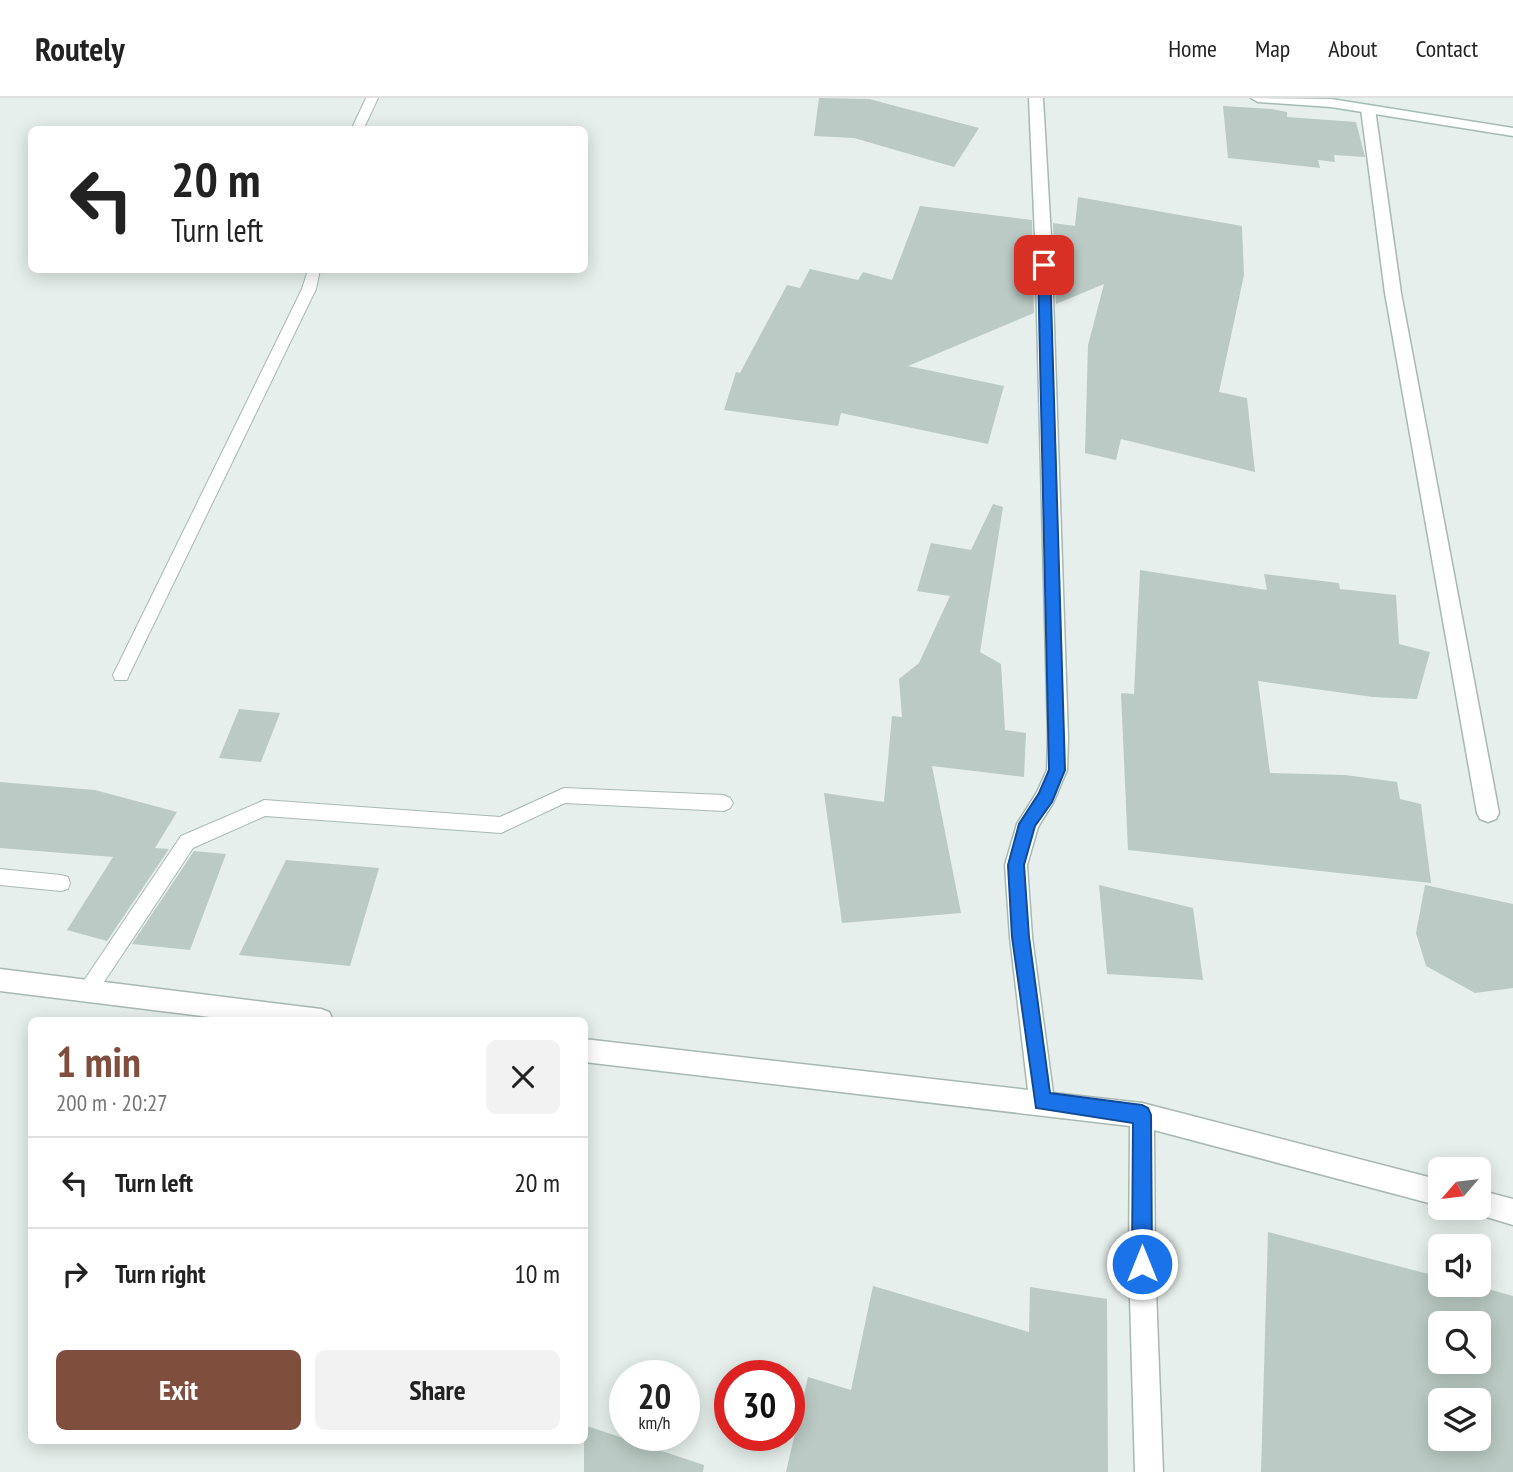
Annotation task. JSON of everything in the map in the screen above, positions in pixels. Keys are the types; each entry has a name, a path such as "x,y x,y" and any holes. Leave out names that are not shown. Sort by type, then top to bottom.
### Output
{"street":[{"path":"1036,98 1044,251 1058,738 1057,770 1046,797 1028,824 1016,865 1021,937 1042,1101"},
{"path":"1258,98 1330,101 1513,132"},
{"path":"1368,109 1393,293 1488,813"},
{"path":"0,980 297,1017"},
{"path":"588,1050 1042,1101 1142,1115 1428,1191"},
{"path":"1142,1115 1142,1264 1149,1472"},
{"path":"1491,1206 1513,1212"}],"lane":[{"path":"359,126 372,98"},
{"path":"121,675 309,289 313,273"},
{"path":"87,991 187,842 264,808 501,825 564,795 723,803"},
{"path":"0,877 61,883"}],"building":[{"path":"819,98 869,99 979,128 954,167 854,138 814,136"},
{"path":"1223,106 1272,109 1287,112 1287,117 1356,122 1365,157 1334,155 1335,162 1318,160 1320,168 1228,158"},
{"path":"1078,197 1242,226 1244,275 1219,392 1247,398 1255,472 1121,439 1116,460 1085,453 1088,345 1104,284 1056,304 1053,223 1075,226"},
{"path":"920,206 1032,220 1034,313 908,366 1004,386 988,444 841,413 838,426 724,410 736,372 740,373 787,285 800,288 810,269 858,280 863,272 892,280"},
{"path":"993,504 1003,507 980,652 1001,664 1005,730 1026,733 1024,777 932,766 961,913 842,923 824,793 884,802 892,716 902,717 899,679 919,663 950,596 917,591 931,543 971,550"},
{"path":"1140,570 1267,590 1264,574 1339,583 1340,589 1396,595 1399,644 1430,652 1417,699 1373,697 1258,681 1270,773 1345,775 1397,782 1400,799 1421,804 1431,883 1128,850 1121,693 1134,694"},
{"path":"239,709 280,713 261,762 219,758"},
{"path":"0,782 95,790 177,812 155,848 169,849 107,941 67,930 113,857 0,848"},
{"path":"194,851 226,854 190,950 132,944"},
{"path":"286,860 379,868 350,966 239,955"},
{"path":"1099,885 1193,908 1203,980 1107,974"},
{"path":"1425,885 1513,904 1513,988 1475,993 1426,966 1416,933"},
{"path":"1268,1232 1428,1274 1428,1297 1491,1297 1491,1290 1513,1296 1513,1472 1261,1472"},
{"path":"873,1286 1029,1332 1030,1287 1107,1299 1108,1472 786,1472 791,1451 805,1451 805,1390 808,1377 851,1390"},
{"path":"588,1426 609,1433 609,1451 662,1451 704,1465 703,1472 584,1472 584,1444 588,1444"}],"route":[{"path":"1044,265 1057,770 1046,797 1028,824 1016,865 1021,937 1042,1101 1142,1115 1142,1264"}]}
